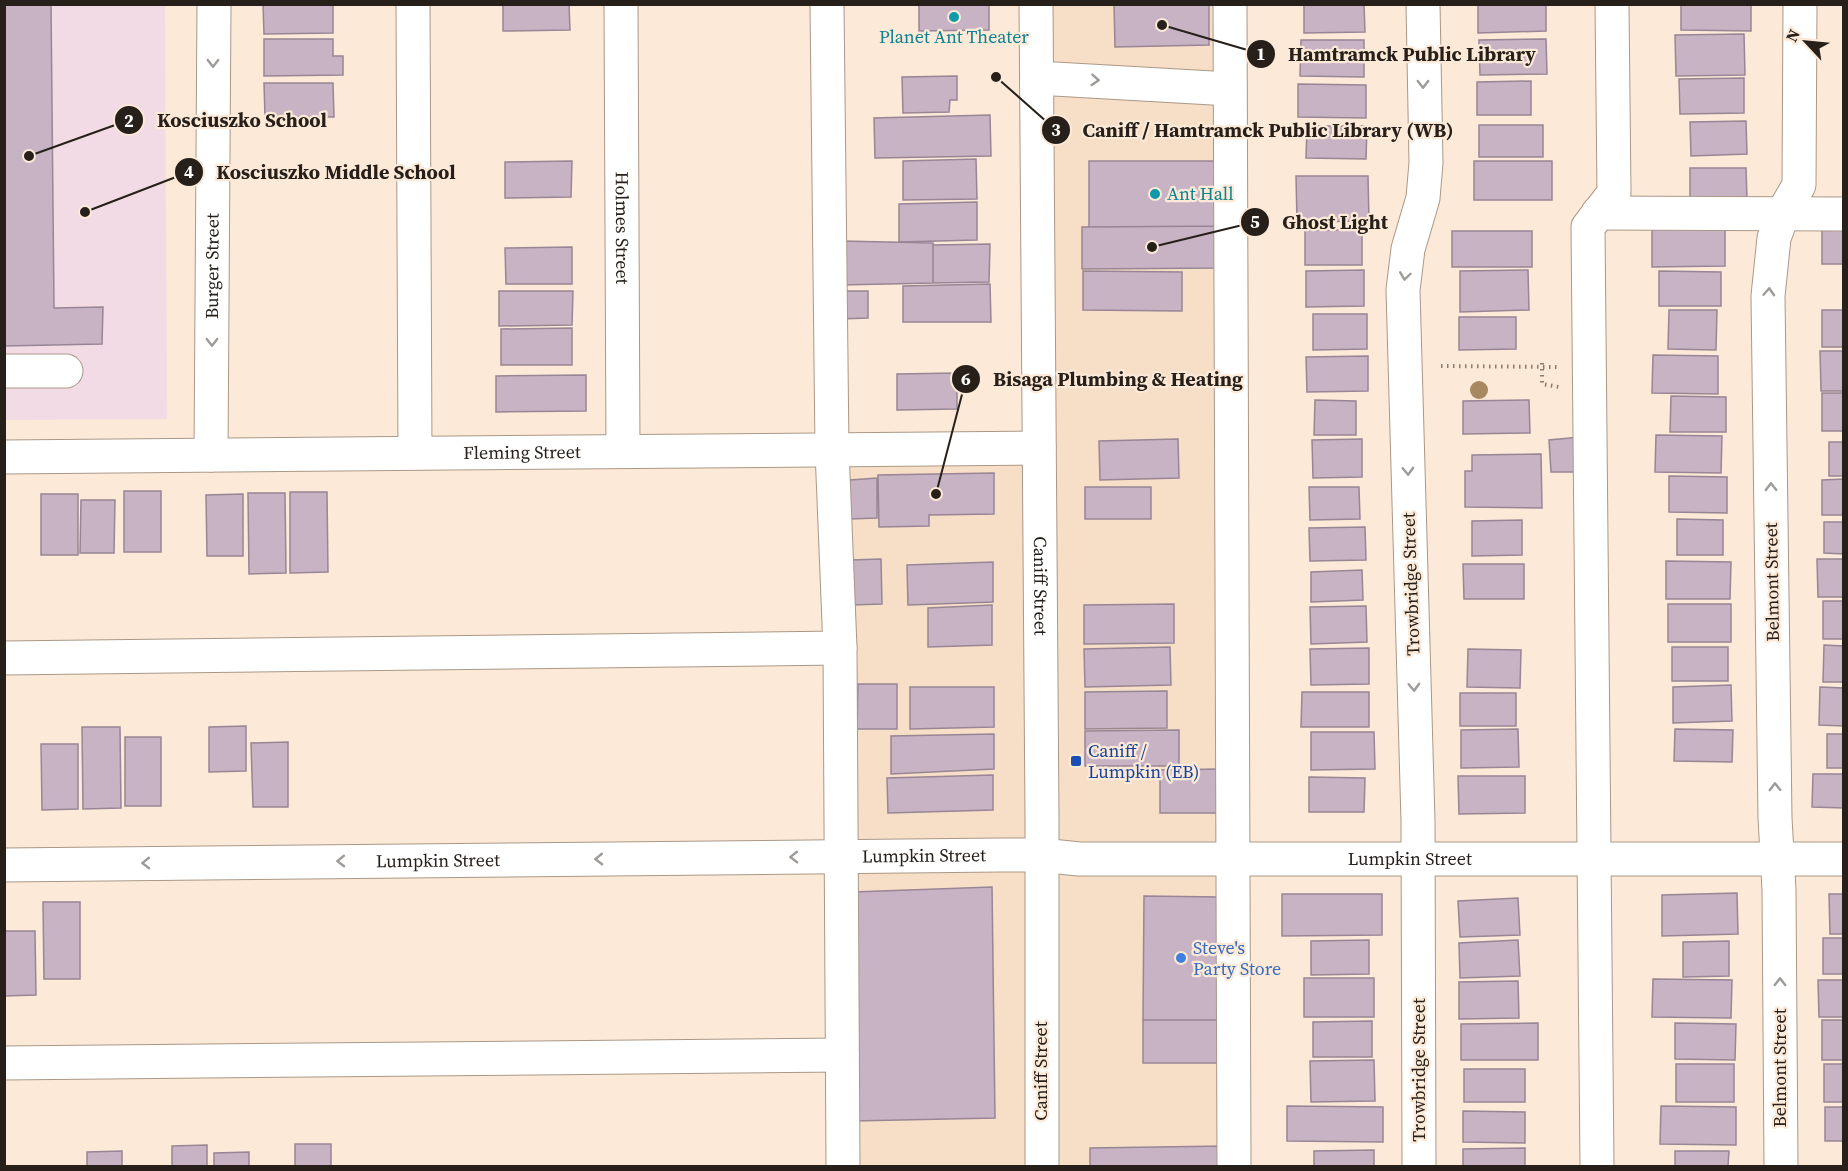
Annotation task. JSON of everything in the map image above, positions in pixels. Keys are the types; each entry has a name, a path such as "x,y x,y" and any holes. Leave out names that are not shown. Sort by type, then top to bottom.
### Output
{"street":[{"name":"Burger Street","path":"211,455 214,4"},
{"path":"413,4 415,453"},
{"name":"Holmes Street","path":"621,4 623,451"},
{"path":"827,4 832,450 840,648 843,1167"},
{"name":"Caniff Street","path":"1036,4 1042,1167"},
{"path":"1230,4 1234,1167"},
{"name":"Trowbridge Street","path":"1419,1167 1418,857 1403,290 1408,249 1423,198 1426,163 1423,4"},
{"path":"1598,1167 1588,227 1614,193 1612,4"},
{"name":"Belmont Street","path":"1781,1167 1779,890 1776,859 1768,296 1774,238 1784,211 1799,185 1800,4"},
{"path":"1037,78 1230,90"},
{"path":"1598,213 1844,214"},
{"path":"4,371 66,371"},
{"name":"Fleming Street","path":"4,458 1039,448"},
{"path":"4,658 840,648"},
{"name":"Lumpkin Street","path":"4,865 1041,855 1079,859 1418,857 1844,859"},
{"path":"4,1063 842,1055"}],"path":[{"path":"1441,366 1563,368"}],"shaded area":[{"path":"4,5 165,5 167,419 5,420"},
{"path":"1036,5 1230,5 1244,1166 843,1166 832,450 1039,448"}],"building":[{"path":"4,4 51,4 54,308 103,307 102,344 4,346"},
{"path":"263,4 333,4 333,33 264,34"},
{"path":"503,4 569,4 570,30 503,31"},
{"name":"Planet Ant Theater","path":"919,4 989,4 989,30 919,31"},
{"path":"1114,4 1209,4 1209,45 1115,47"},
{"path":"1304,4 1364,4 1365,32 1304,33"},
{"path":"1478,4 1546,4 1546,31 1478,33"},
{"path":"1681,4 1751,4 1751,31 1681,30"},
{"path":"1744,34 1745,75 1676,76 1675,35"},
{"path":"264,39 333,39 333,56 343,56 343,75 264,76"},
{"path":"1546,39 1547,74 1480,75 1479,40"},
{"path":"1301,40 1364,40 1364,77 1300,76"},
{"path":"957,76 957,100 950,100 949,112 903,113 902,77"},
{"path":"1744,78 1744,113 1680,114 1679,79"},
{"path":"1531,81 1531,115 1477,115 1477,82"},
{"path":"264,83 333,83 334,117 265,117"},
{"path":"1298,84 1366,85 1366,118 1298,117"},
{"path":"990,115 991,156 875,158 874,118"},
{"path":"1746,121 1747,154 1691,156 1690,122"},
{"path":"1479,125 1543,125 1543,157 1479,157"},
{"path":"1307,126 1367,126 1366,159 1306,158"},
{"path":"976,159 977,199 903,200 903,161"},
{"path":"572,161 571,197 505,198 505,162"},
{"name":"Ant Hall","path":"1089,161 1221,161 1221,226 1089,227"},
{"path":"1474,161 1552,161 1552,200 1474,200"},
{"path":"1690,168 1746,168 1747,200 1690,200"},
{"path":"1296,176 1368,176 1369,221 1297,222"},
{"path":"977,202 977,240 899,242 899,204"},
{"path":"1221,226 1221,268 1082,269 1082,227"},
{"path":"1725,228 1725,266 1652,267 1652,229"},
{"path":"1822,229 1844,229 1844,264 1822,264"},
{"path":"1305,230 1362,230 1362,265 1305,265"},
{"path":"1452,231 1532,231 1532,267 1452,267"},
{"path":"841,241 933,243 933,283 840,285"},
{"path":"990,244 989,282 933,283 933,245"},
{"path":"572,247 572,284 506,284 505,248"},
{"path":"1364,270 1364,306 1306,307 1306,271"},
{"path":"1528,270 1529,310 1460,312 1460,271"},
{"path":"1083,271 1182,272 1182,311 1083,310"},
{"path":"1659,271 1721,272 1721,306 1659,306"},
{"path":"990,284 991,322 903,322 903,286"},
{"path":"499,291 573,291 572,325 499,326"},
{"path":"840,291 868,291 868,318 840,319"},
{"path":"1669,310 1717,310 1716,350 1668,349"},
{"path":"1822,310 1844,310 1844,347 1822,347"},
{"path":"1313,314 1367,314 1367,349 1313,350"},
{"path":"1459,317 1516,317 1516,349 1459,350"},
{"path":"572,328 572,365 501,365 501,329"},
{"path":"1820,351 1844,351 1844,391 1821,391"},
{"path":"1653,355 1718,356 1718,394 1652,393"},
{"path":"1368,356 1368,391 1307,392 1306,357"},
{"path":"957,373 957,409 897,410 897,374"},
{"path":"586,375 586,411 496,412 496,376"},
{"path":"1822,393 1844,393 1844,431 1822,431"},
{"path":"1671,396 1726,397 1726,432 1670,432"},
{"path":"1315,400 1356,401 1356,435 1314,435"},
{"path":"1529,400 1530,433 1463,434 1463,401"},
{"path":"1656,435 1722,436 1721,473 1655,472"},
{"path":"1580,437 1581,472 1551,472 1549,440"},
{"path":"1178,439 1179,478 1100,480 1099,441"},
{"path":"1362,439 1362,477 1313,478 1312,440"},
{"path":"1829,442 1844,442 1844,476 1829,476"},
{"path":"1541,454 1542,508 1465,507 1465,471 1472,471 1472,455"},
{"path":"994,473 994,514 929,515 929,526 879,527 878,475"},
{"path":"1669,476 1727,477 1727,513 1669,512"},
{"path":"877,478 877,518 850,519 850,480"},
{"path":"1844,479 1844,515 1822,515 1822,480"},
{"path":"1085,487 1151,487 1151,519 1085,519"},
{"path":"1309,487 1359,487 1360,519 1310,520"},
{"path":"124,491 161,491 161,552 124,552"},
{"path":"290,492 327,492 328,572 290,573"},
{"path":"248,493 285,493 286,573 249,574"},
{"path":"41,494 78,494 78,555 41,555"},
{"path":"243,494 243,556 207,556 206,495"},
{"path":"81,500 115,500 114,553 80,553"},
{"path":"1677,519 1723,520 1723,555 1677,555"},
{"path":"1522,520 1522,555 1472,556 1472,521"},
{"path":"1824,522 1844,522 1844,554 1824,553"},
{"path":"1365,527 1366,560 1310,561 1309,528"},
{"path":"881,559 882,604 851,605 851,560"},
{"path":"1817,559 1844,559 1844,597 1818,597"},
{"path":"1666,561 1731,562 1730,599 1666,599"},
{"path":"993,562 993,602 908,605 907,565"},
{"path":"1463,564 1524,564 1524,599 1464,599"},
{"path":"1362,570 1363,600 1311,602 1311,572"},
{"path":"1823,601 1844,601 1844,639 1823,639"},
{"path":"1174,604 1174,643 1084,644 1084,605"},
{"path":"1668,604 1731,604 1731,642 1668,642"},
{"path":"992,605 992,645 928,647 928,608"},
{"path":"1366,606 1367,642 1311,644 1310,607"},
{"path":"1824,645 1844,646 1844,682 1823,682"},
{"path":"1170,647 1171,685 1085,687 1084,649"},
{"path":"1672,647 1728,647 1728,681 1672,681"},
{"path":"1369,648 1369,684 1311,685 1310,649"},
{"path":"1468,649 1521,650 1520,688 1467,687"},
{"path":"858,684 897,684 897,729 857,729"},
{"path":"1731,685 1732,721 1673,723 1673,687"},
{"path":"910,687 994,687 994,727 910,729"},
{"path":"1820,687 1844,688 1844,726 1819,725"},
{"path":"1167,691 1167,728 1085,729 1085,692"},
{"path":"1302,692 1369,692 1369,727 1301,727"},
{"path":"1460,693 1516,693 1516,726 1460,726"},
{"path":"246,726 246,771 209,772 209,727"},
{"path":"82,727 120,727 121,808 83,809"},
{"path":"1518,729 1519,767 1461,768 1461,730"},
{"path":"1675,729 1733,730 1732,762 1674,761"},
{"path":"1179,730 1179,766 1085,766 1085,731"},
{"path":"1311,732 1374,732 1375,769 1311,770"},
{"path":"994,734 994,769 891,774 891,736"},
{"path":"1827,734 1844,734 1844,768 1827,768"},
{"path":"125,737 161,737 161,806 125,806"},
{"path":"288,742 288,807 253,807 251,743"},
{"path":"41,744 78,744 78,809 42,810"},
{"path":"1219,769 1220,813 1160,813 1160,770"},
{"path":"1813,774 1844,774 1844,808 1812,807"},
{"path":"993,775 993,810 888,813 887,778"},
{"path":"1458,776 1525,776 1525,813 1459,814"},
{"path":"1309,777 1365,778 1364,812 1309,812"},
{"path":"992,887 995,1118 853,1121 853,892"},
{"path":"1737,893 1738,934 1662,936 1662,895"},
{"path":"1282,894 1382,894 1382,935 1282,936"},
{"path":"1829,894 1844,894 1844,934 1830,934"},
{"name":"Steve's Party Store","path":"1144,896 1219,897 1219,1020 1143,1020"},
{"path":"1518,898 1520,935 1460,937 1458,901"},
{"path":"43,902 80,902 80,979 44,979"},
{"path":"4,931 35,931 36,995 4,996"},
{"path":"1823,938 1844,938 1844,974 1823,974"},
{"path":"1369,940 1369,974 1311,975 1311,941"},
{"path":"1518,940 1520,976 1460,978 1459,943"},
{"path":"1729,941 1729,976 1683,977 1683,942"},
{"path":"1304,978 1374,978 1374,1017 1304,1017"},
{"path":"1653,979 1732,980 1731,1018 1652,1017"},
{"path":"1818,980 1844,980 1844,1017 1819,1017"},
{"path":"1518,981 1519,1018 1459,1019 1459,982"},
{"path":"1143,1020 1219,1020 1218,1063 1143,1063"},
{"path":"1822,1020 1844,1020 1844,1060 1822,1060"},
{"path":"1372,1021 1372,1057 1313,1057 1313,1022"},
{"path":"1538,1023 1538,1060 1461,1060 1461,1024"},
{"path":"1675,1023 1736,1024 1735,1060 1675,1059"},
{"path":"1374,1060 1375,1101 1311,1102 1310,1061"},
{"path":"1676,1064 1734,1064 1734,1102 1676,1102"},
{"path":"1824,1064 1844,1064 1844,1102 1824,1102"},
{"path":"1464,1069 1525,1069 1525,1102 1464,1102"},
{"path":"1287,1106 1383,1107 1383,1142 1287,1141"},
{"path":"1661,1106 1736,1107 1736,1145 1660,1144"},
{"path":"1825,1107 1844,1107 1844,1141 1825,1141"},
{"path":"1463,1111 1525,1112 1525,1143 1463,1142"},
{"path":"295,1144 331,1144 331,1166 295,1166"},
{"path":"207,1145 207,1166 172,1166 172,1146"},
{"path":"1225,1146 1225,1166 1090,1166 1090,1148"},
{"path":"1525,1148 1525,1166 1463,1166 1463,1149"},
{"path":"1374,1150 1374,1166 1314,1166 1314,1151"},
{"path":"122,1151 122,1166 87,1166 87,1152"},
{"path":"1675,1151 1729,1151 1728,1166 1675,1166"},
{"path":"249,1152 249,1166 214,1166 214,1153"}],"place":[{"name":"Planet Ant Theater","path":"954,17"},
{"name":"Hamtramck Public Library","path":"1162,25"},
{"name":"Caniff / Hamtramck Public Library (WB)","path":"996,77"},
{"name":"Kosciuszko School","path":"29,156"},
{"name":"Ant Hall","path":"1155,194"},
{"name":"Kosciuszko Middle School","path":"85,212"},
{"name":"Ghost Light","path":"1152,247"},
{"name":"Bisaga Plumbing & Heating","path":"936,494"},
{"name":"Caniff / Lumpkin (EB)","path":"1076,761"},
{"name":"Steve's Party Store","path":"1181,958"}]}
